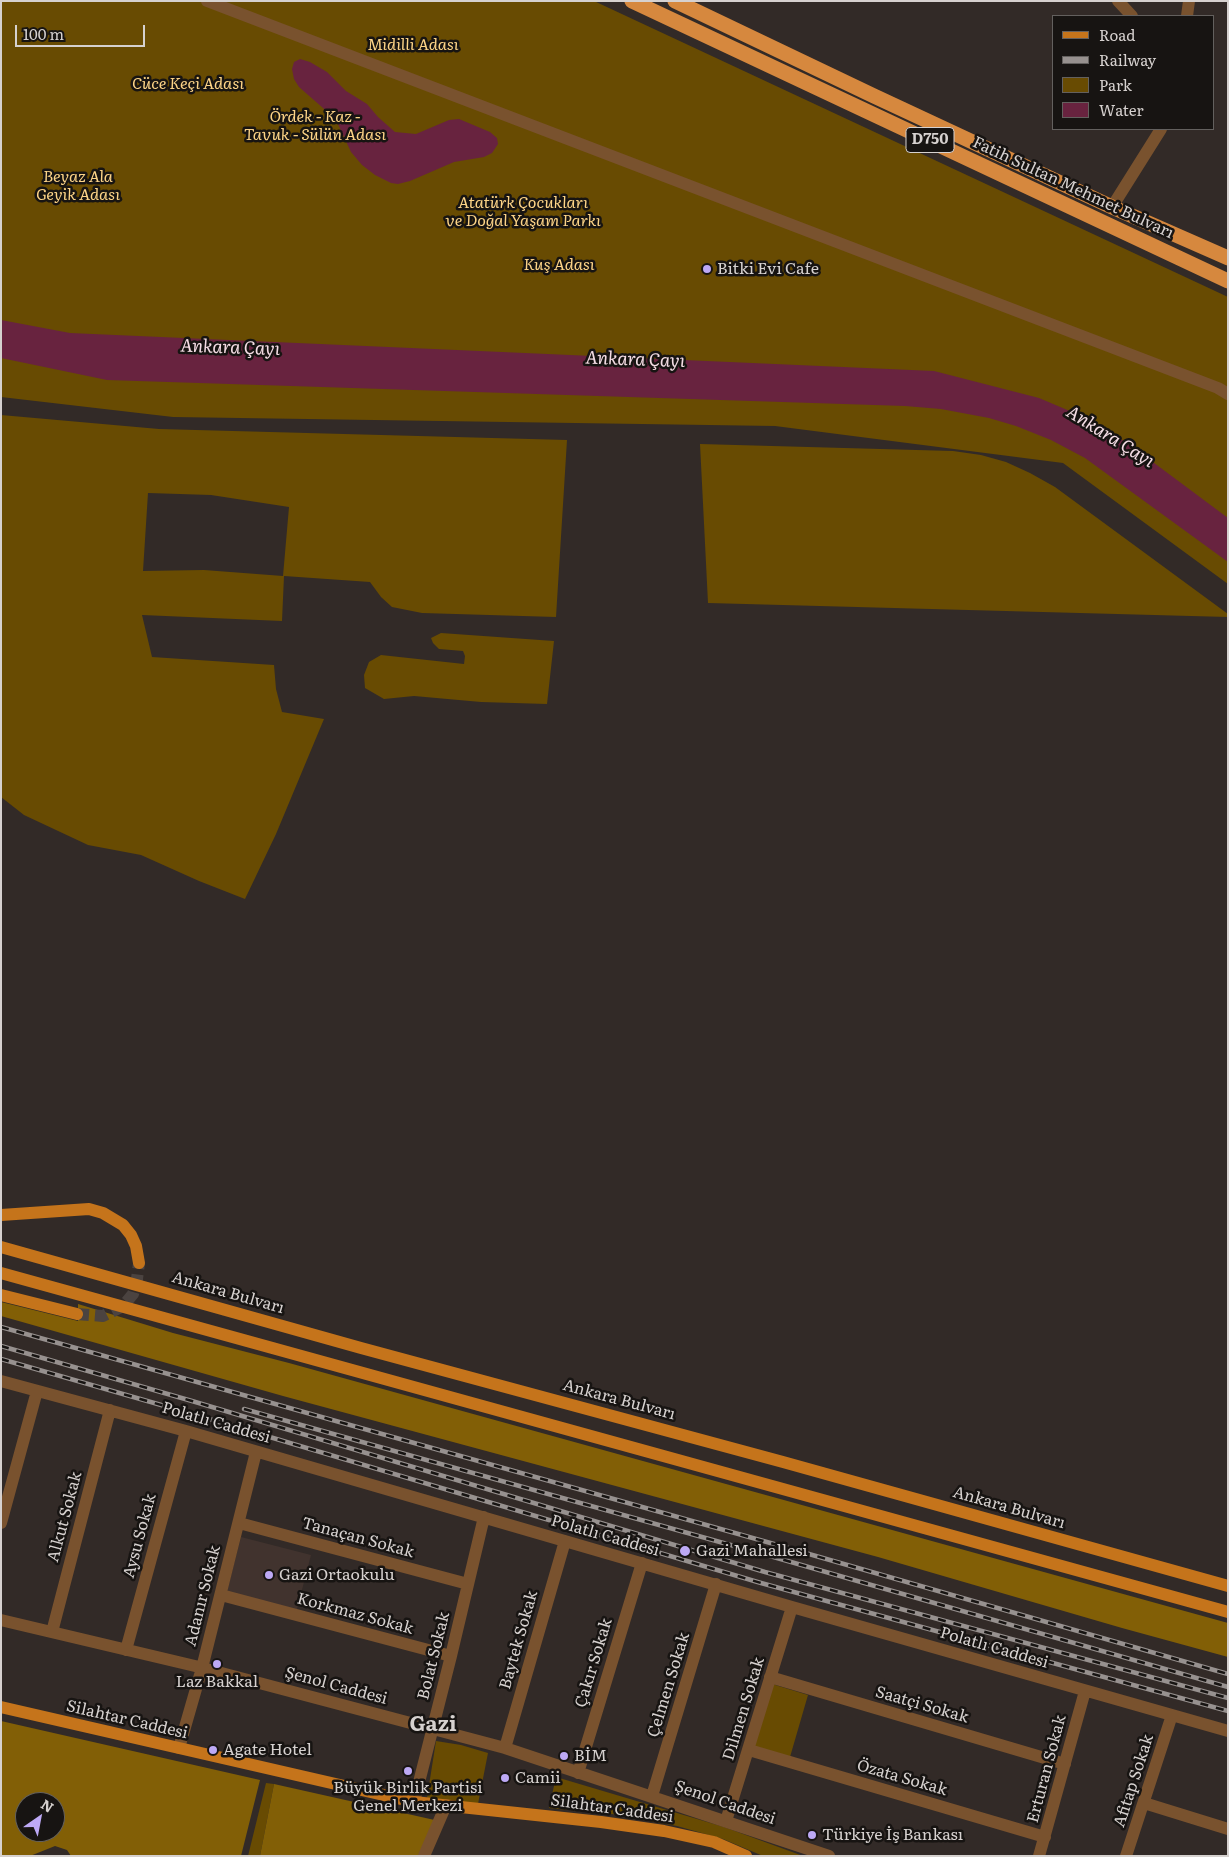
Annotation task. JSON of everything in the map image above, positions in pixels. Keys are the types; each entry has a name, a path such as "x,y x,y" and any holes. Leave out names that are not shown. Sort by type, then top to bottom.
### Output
{"highway":[{"name":"Fatih Sultan Mehmet Bulvarı","path":"632,1 1228,281"},
{"name":"Fatih Sultan Mehmet Bulvarı","path":"675,1 1112,207 1228,258"}],"main road":[{"path":"1,1215 89,1209 103,1213 122,1225 131,1236 136,1246 139,1263"},
{"name":"Ankara Bulvarı","path":"1,1247 361,1348 793,1464 1228,1586"},
{"path":"1,1273 1228,1612"},
{"path":"1,1295 77,1314"},
{"name":"Silahtar Caddesi","path":"1,1707 414,1802 601,1822 664,1831 714,1842 746,1856"}],"street":[{"path":"207,1 1218,388 1228,394"},
{"path":"1118,1 1131,15"},
{"path":"1187,15 1189,1"},
{"path":"1112,207 1160,130"},
{"name":"Polatlı Caddesi","path":"1,1381 186,1431 1228,1731"},
{"path":"1,1523 37,1391"},
{"name":"Alkut Sokak","path":"52,1632 110,1410"},
{"name":"Aysu Sokak","path":"126,1650 186,1431"},
{"name":"Adanır Sokak","path":"180,1748 221,1595 256,1452"},
{"name":"Bolat Sokak","path":"414,1802 484,1517"},
{"name":"Tanaçan Sokak","path":"239,1523 468,1584"},
{"name":"Baytek Sokak","path":"505,1748 565,1541"},
{"name":"Çakır Sokak","path":"578,1773 642,1563"},
{"name":"Çelmen Sokak","path":"652,1796 716,1584"},
{"name":"Korkmaz Sokak","path":"221,1595 451,1656"},
{"name":"Dilmen Sokak","path":"726,1821 792,1607"},
{"name":"Şenol Caddesi","path":"1,1620 202,1668 505,1748 726,1821 813,1854 829,1856"},
{"name":"Saatçi Sokak","path":"770,1677 1065,1764"},
{"name":"Erturan Sokak","path":"1039,1856 1084,1691"},
{"name":"Afitap Sokak","path":"1126,1856 1172,1715"},
{"name":"Özata Sokak","path":"749,1750 1045,1837"},
{"path":"1144,1803 1228,1828"},
{"path":"424,1856 446,1805"}],"shaded area":[{"path":"1,1302 78,1321 78,1304 173,1333 289,1363 1228,1623 1228,1657 878,1557 283,1396 1,1316"},
{"name":"Gazi Ortaokulu","path":"241,1537 311,1555 296,1613 226,1595"},
{"path":"1,1721 260,1780 241,1856 71,1856 67,1850 55,1846 30,1856 1,1856"},
{"path":"274,1784 439,1821 424,1856 260,1856"}],"green space":[{"name":"Atatürk Çocukları ve Doğal Yaşam Parkı","path":"1,1 594,1 1228,297 1228,584 1063,463 775,426 173,417 1,397"},
{"path":"1,415 159,429 567,440 556,617 422,613 392,607 381,597 370,582 284,576 282,621 142,615 152,657 274,665 276,689 282,712 324,719 276,834 245,899 141,855 88,845 24,815 1,797","holes":["148,493 211,495 289,507 283,576 204,570 143,571"]},
{"path":"700,444 953,451 981,455 1006,462 1055,487 1228,614 1228,617 708,603"},
{"path":"441,633 554,641 547,704 481,702 414,696 384,699 365,688 364,675 369,662 381,655 464,664 465,656 463,651 439,649 433,643 431,638"},
{"path":"772,1684 808,1695 790,1757 754,1746"},
{"path":"436,1741 461,1745 488,1753 478,1804 427,1798"},
{"path":"556,1777 724,1827 803,1856 763,1856 723,1839 677,1826 612,1814 549,1808"},
{"path":"266,1783 274,1784 260,1856 248,1856"}],"water":[{"path":"300,59 310,62 327,72 346,91 367,104 395,132 416,134 449,120 459,119 490,132 497,138 498,144 492,153 484,157 454,162 410,181 398,184 391,183 375,175 362,165 351,152 338,124 331,115 299,87 294,79 292,69 294,62"},
{"name":"Ankara Çayı","path":"1,320 70,333 934,371 1039,398 1091,420 1130,445 1228,518 1228,562 1085,458 1051,440 989,418 941,409 905,406 107,380 1,358"}],"tunnel":[{"path":"77,1314 103,1316 123,1306 133,1294 139,1263"}],"railway":[{"path":"1,1327 774,1544 1228,1674"},
{"path":"1,1346 765,1572 1228,1698"},
{"path":"1,1359 761,1583 1228,1711"},
{"path":"244,1409 770,1556 1228,1687"}],"place":[{"name":"Bitki Evi Cafe","path":"707,269"},
{"name":"Gazi Mahallesi","path":"685,1551"},
{"name":"Gazi Ortaokulu","path":"269,1575"},
{"name":"Laz Bakkal","path":"217,1664"},
{"name":"Agate Hotel","path":"213,1750"},
{"name":"BİM","path":"564,1756"},
{"name":"Büyük Birlik Partisi Genel Merkezi","path":"408,1771"},
{"name":"Camii","path":"505,1778"},
{"name":"Türkiye İş Bankası","path":"812,1835"}],"district":[{"name":"Gazi","path":"433,1725"}],"park label":[{"name":"Midilli Adası","path":"413,45"},
{"name":"Cüce Keçi Adası","path":"188,84"},
{"name":"Ördek - Kaz - Tavuk - Sülün Adası","path":"315,126"},
{"name":"Beyaz Ala Geyik Adası","path":"78,186"},
{"name":"Kuş Adası","path":"559,265"}]}
